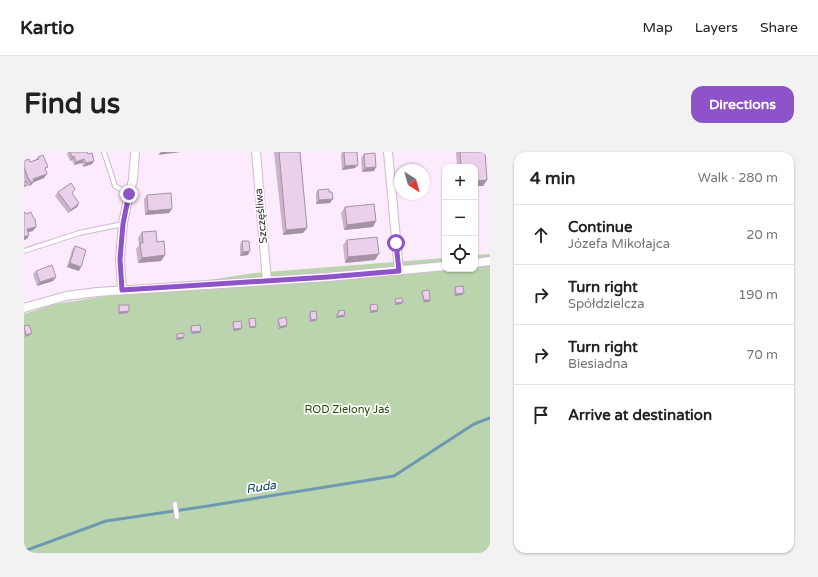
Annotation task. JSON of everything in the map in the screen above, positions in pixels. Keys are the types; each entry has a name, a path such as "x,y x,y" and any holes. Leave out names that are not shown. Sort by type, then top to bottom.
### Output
{"street":[{"path":"122,290 120,259 123,224 129,194 134,180 135,152"},
{"name":"Szczęśliwa","path":"256,152 267,281"},
{"path":"388,152 399,271"},
{"path":"478,262 490,260"},
{"path":"24,308 66,296 122,290 267,281 442,266"}],"lane":[{"path":"104,152 115,186 129,194"},
{"path":"24,251 79,233 123,224"},
{"path":"175,504 177,517"}],"green space":[{"name":"ROD Zielony Jaś","path":"490,254 490,553 24,553 24,314 55,304 254,273 442,258 442,272 478,272 478,255"}],"building":[{"path":"70,152 92,153 94,161 86,163 84,159 76,162 74,156 72,157"},
{"path":"279,152 300,152 307,228 286,230"},
{"path":"344,152 357,152 358,165 345,166"},
{"path":"460,152 485,152 487,180 478,181 478,164 461,164"},
{"path":"375,153 376,167 365,168 364,154"},
{"path":"43,155 48,167 45,168 47,174 33,179 34,181 31,183 24,167 24,161 29,159 30,162 39,159 38,157"},
{"path":"26,181 27,185 24,186 24,182"},
{"path":"71,183 75,189 72,193 79,203 71,210 58,192"},
{"path":"329,189 329,192 332,192 333,199 319,200 318,190"},
{"path":"171,193 172,209 148,211 147,195"},
{"path":"374,204 376,221 347,225 345,207"},
{"path":"24,212 27,214 31,212 35,219 36,227 27,229 29,235 24,237"},
{"path":"156,231 157,242 164,241 165,255 142,258 140,243 143,243 142,232"},
{"path":"377,237 379,254 348,257 347,240"},
{"path":"242,241 249,241 250,251 243,252"},
{"path":"75,246 86,250 81,267 70,263"},
{"path":"52,265 56,277 40,282 36,271"},
{"path":"463,286 464,293 456,294 455,287"},
{"path":"429,290 430,300 424,300 422,291"},
{"path":"402,298 403,302 396,303 395,299"},
{"path":"377,304 378,310 371,311 370,305"},
{"path":"119,305 129,305 129,311 119,312"},
{"path":"344,310 345,315 337,316 339,313 338,311"},
{"path":"316,311 317,319 311,320 310,312"},
{"path":"286,317 287,325 280,327 278,319"},
{"path":"255,318 256,326 250,327 249,319"},
{"path":"241,321 242,328 234,329 233,322"},
{"path":"29,325 32,333 26,335 24,326"},
{"path":"200,325 201,331 192,332 191,326"},
{"path":"184,333 184,337 177,338 177,334"}],"waterway":[{"name":"Ruda","path":"24,551 106,521 394,476 474,424 490,418"}],"route":[{"path":"129,194 123,224 120,259 122,290 399,271 396,243"}]}
